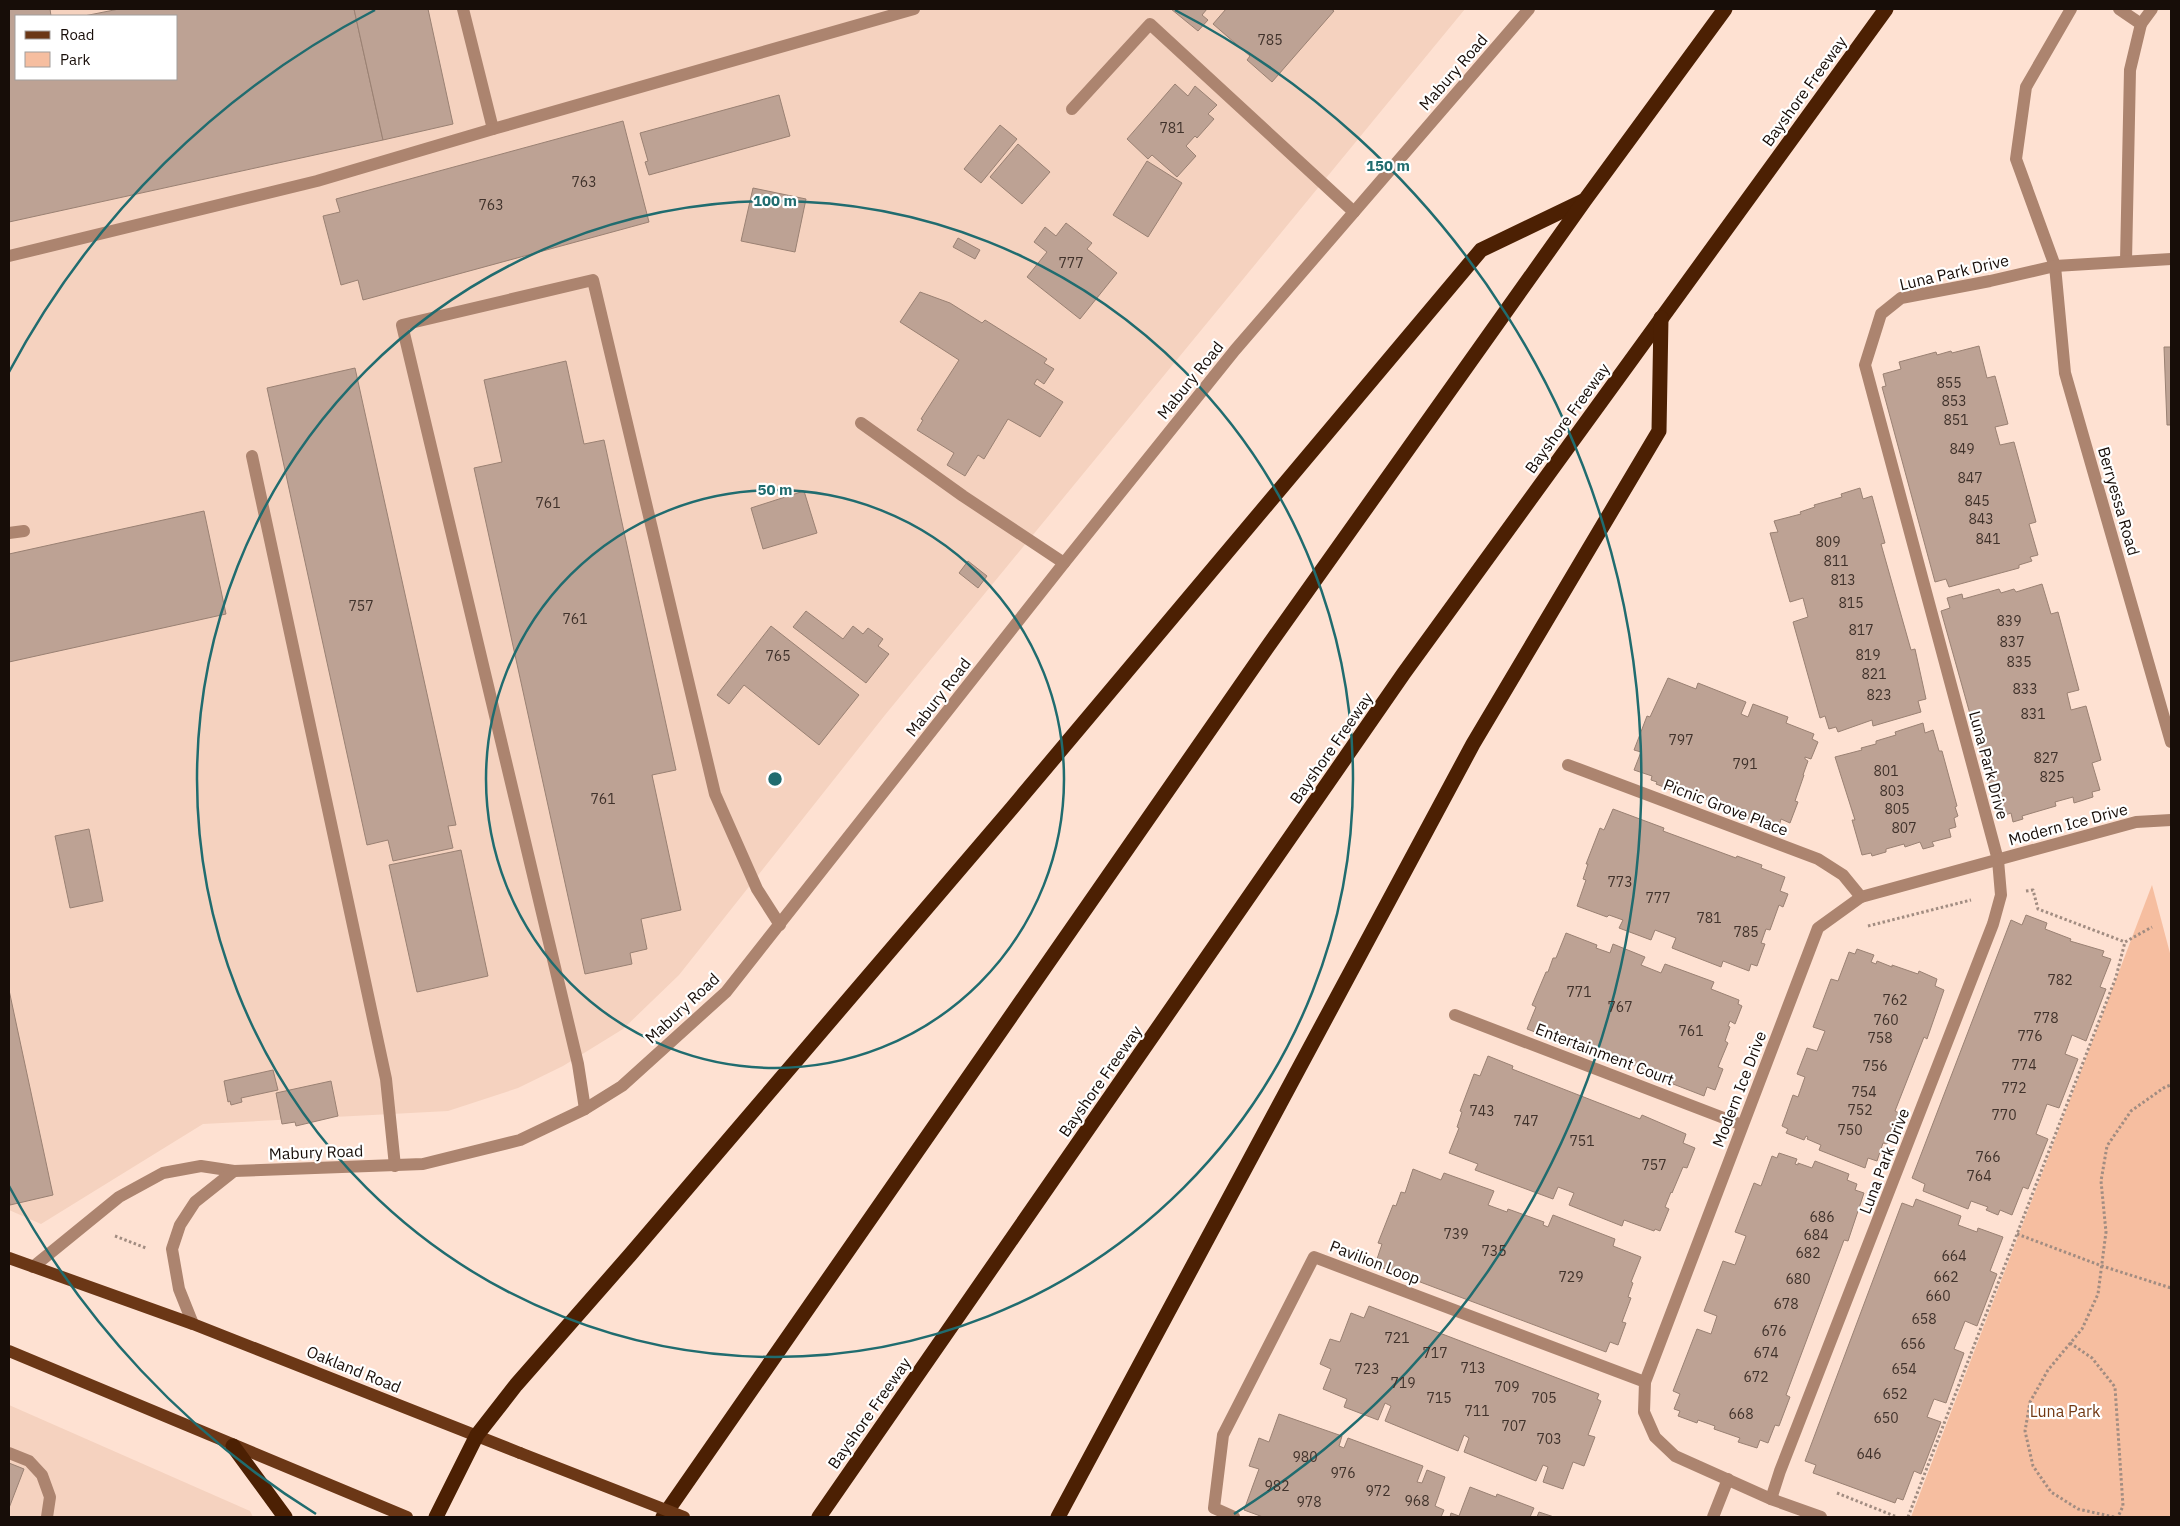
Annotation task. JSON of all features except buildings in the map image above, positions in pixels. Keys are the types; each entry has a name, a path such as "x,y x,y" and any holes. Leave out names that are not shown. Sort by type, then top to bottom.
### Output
{"highway":[{"path":"663,1517 1260,657 1585,200 1725,9"},
{"name":"Bayshore Freeway","path":"819,1517 1404,673 1886,9"},
{"path":"436,1517 477,1435 516,1385 636,1248 1018,800 1481,250 1585,200"},
{"path":"1058,1517 1473,744 1659,431 1661,318"},
{"path":"233,1446 285,1517"}],"main road":[{"name":"Oakland Road","path":"9,1258 193,1324 684,1517"},
{"path":"9,1351 407,1517"}],"street":[{"path":"463,9 493,129"},
{"path":"9,256 317,181 914,9"},
{"name":"Mabury Road","path":"33,1267 119,1196 163,1173 201,1166 234,1171 423,1164 520,1140 585,1109 622,1086 726,992 1064,563 1235,350 1529,9"},
{"name":"Berryessa Road","path":"2071,9 2026,87 2016,159 2055,266 2065,373 2171,742"},
{"path":"2119,9 2141,24"},
{"path":"2126,261 2130,70 2141,24 2152,9"},
{"path":"1072,109 1150,24 1354,212"},
{"name":"Luna Park Drive","path":"1771,1499 1780,1471 1993,924 2001,894 1998,860 1865,365 1881,314 1901,298 2055,266 2171,259"},
{"path":"585,1109 578,1064 402,325 593,280 715,794 757,889 780,925"},
{"path":"861,423 963,496 1064,563"},
{"path":"252,456 386,1079 395,1166"},
{"path":"9,533 24,531"},
{"name":"Picnic Grove Place","path":"1568,765 1818,859 1844,875 1861,897"},
{"name":"Modern Ice Drive","path":"1821,1517 1771,1499 1675,1456 1655,1437 1644,1412 1644,1382 1818,928 1861,897 2136,822 2171,820"},
{"name":"Entertainment Court","path":"1456,1014 1742,1125"},
{"path":"193,1324 179,1289 172,1249 180,1225 195,1202 234,1171"},
{"name":"Pavilion Loop","path":"1234,1517 1214,1508 1223,1436 1314,1257 1644,1382"},
{"path":"9,1453 29,1461 42,1475 50,1497 47,1517"},
{"path":"1713,1517 1728,1479"}],"path":[{"path":"2026,891 2033,890 2038,909 2125,942"},
{"path":"1862,928 1974,900"},
{"path":"1908,1517 2116,977 2125,942 2152,927"},
{"path":"2114,1517 2078,1509 2050,1492 2033,1466 2025,1431 2030,1402 2048,1370 2082,1329 2098,1294 2106,1232 2101,1181 2107,1146 2131,1111 2165,1087 2171,1085"},
{"path":"108,1233 149,1249"},
{"path":"2018,1234 2102,1266 2171,1288"},
{"path":"2070,1343 2092,1358 2115,1387 2123,1506 2118,1517"},
{"path":"1832,1492 1897,1517"}],"shaded area":[{"path":"9,9 1465,9 885,715 679,975 623,1029 563,1066 518,1088 448,1111 203,1124 41,1224 9,1210"},
{"path":"9,1405 250,1511 253,1517 9,1517"}],"green space":[{"name":"Luna Park","path":"2152,885 2171,957 2171,1517 1911,1517"}]}
